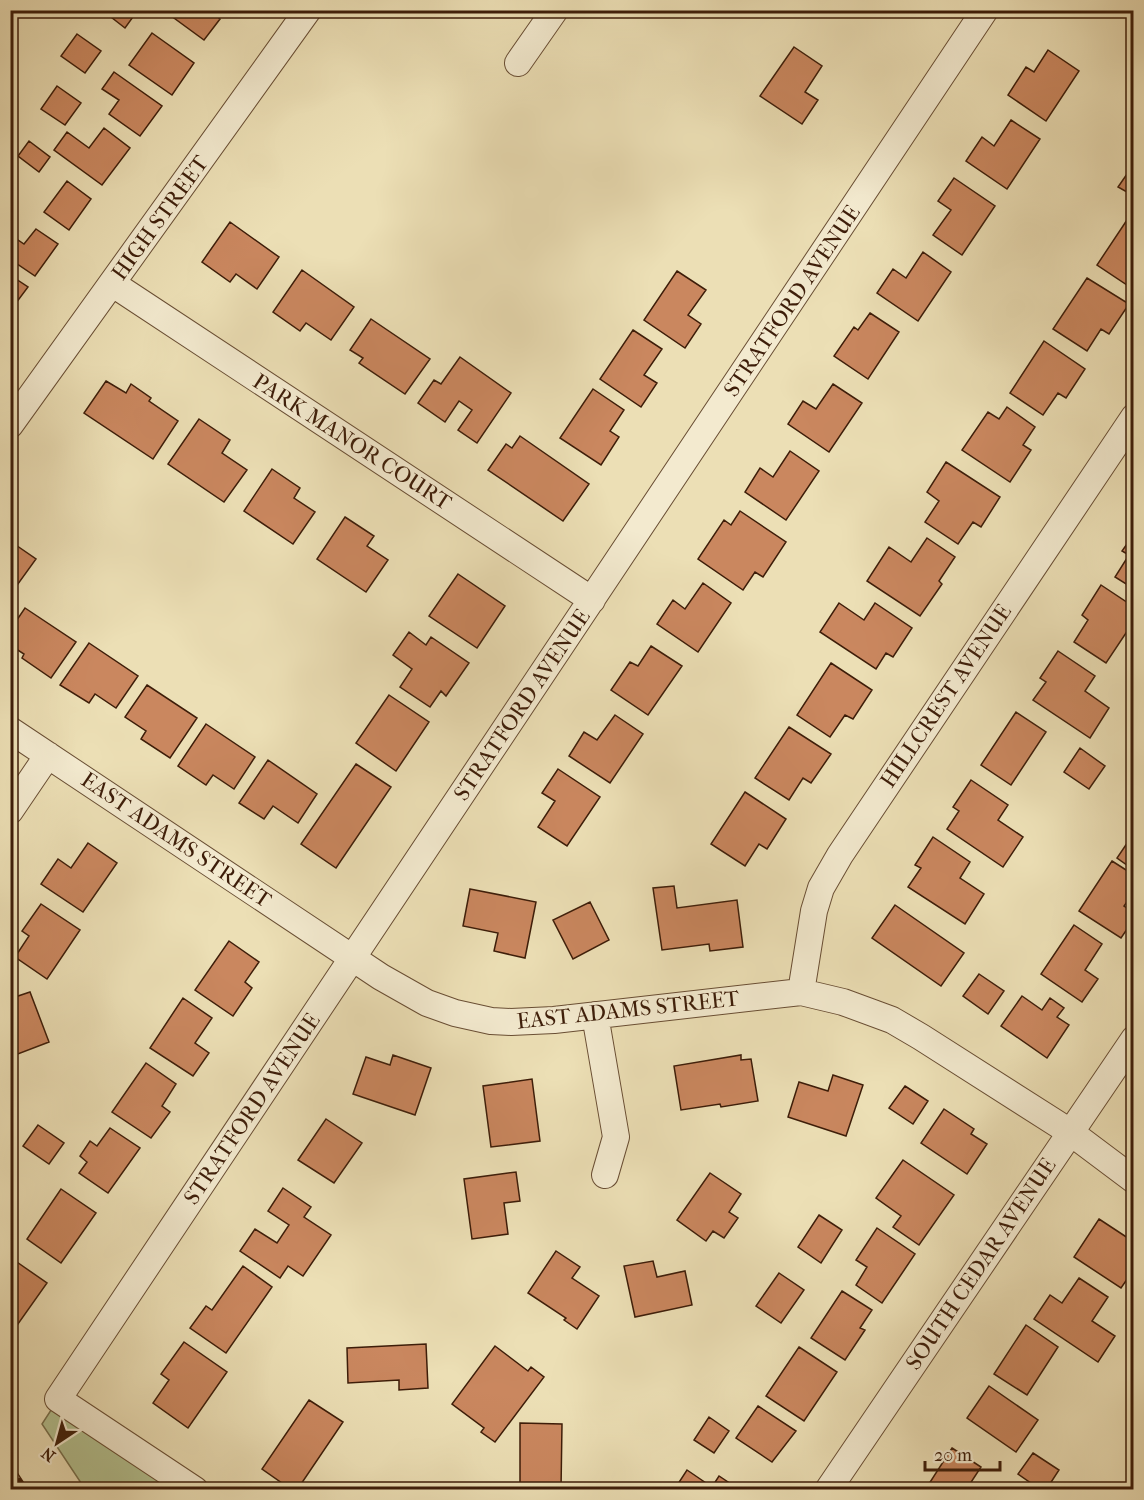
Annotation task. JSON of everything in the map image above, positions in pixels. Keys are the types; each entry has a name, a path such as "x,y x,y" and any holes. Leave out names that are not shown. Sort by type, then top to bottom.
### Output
{"street":[{"name":"HIGH STREET","path":"10,425 308,10"},
{"path":"518,63 555,10"},
{"name":"STRATFORD AVENUE","path":"195,1490 58,1399 985,10"},
{"name":"PARK MANOR COURT","path":"113,284 592,600"},
{"name":"HILLCREST AVENUE","path":"801,993 814,911 821,888 840,855 1134,417"},
{"name":"EAST ADAMS STREET","path":"10,730 381,977 419,999 455,1014 492,1021 554,1020 801,993 843,1002 892,1020 921,1037 1070,1132 1134,1180"},
{"path":"10,811 48,755"},
{"path":"595,1015 616,1137 605,1175"},
{"name":"SOUTH CEDAR AVENUE","path":"828,1490 1134,1039"}],"green space":[{"path":"53,1407 176,1489 85,1489 42,1424"}],"building":[{"path":"102,10 138,10 125,28"},
{"path":"163,10 209,10 220,19 204,40"},
{"path":"152,33 194,63 172,95 129,65"},
{"path":"77,34 101,51 85,73 61,56"},
{"path":"794,47 822,66 805,92 818,100 802,124 760,96"},
{"path":"1048,50 1079,71 1046,121 1008,95 1026,67 1034,72"},
{"path":"114,72 162,106 140,136 109,114 119,100 102,89"},
{"path":"57,86 81,103 65,125 41,109"},
{"path":"1011,120 1040,139 1007,189 966,161 982,137 994,146"},
{"path":"104,128 130,148 102,185 54,150 67,132 89,148"},
{"path":"29,141 50,157 39,172 18,156"},
{"path":"1134,164 1134,196 1118,187"},
{"path":"954,178 995,206 962,255 933,235 951,210 938,201"},
{"path":"67,181 91,199 69,230 44,212"},
{"path":"1131,214 1134,215 1134,282 1130,287 1097,265"},
{"path":"230,222 279,257 257,289 236,274 230,282 202,262"},
{"path":"36,229 58,244 35,276 10,259 10,238 12,236 24,244"},
{"path":"923,252 951,272 918,321 877,293 893,269 906,278"},
{"path":"302,270 354,307 331,340 306,323 300,331 273,312"},
{"path":"677,271 706,290 688,315 701,324 685,348 644,320"},
{"path":"10,275 28,287 10,311"},
{"path":"1087,278 1129,304 1109,334 1101,329 1087,351 1053,329"},
{"path":"870,313 899,332 868,379 834,356 854,327 858,330"},
{"path":"371,319 430,359 405,394 359,363 363,358 350,350"},
{"path":"633,330 662,349 644,375 657,383 641,407 600,379"},
{"path":"1044,341 1085,369 1066,398 1058,393 1043,415 1010,393"},
{"path":"460,357 511,393 477,443 458,430 472,410 459,401 445,422 418,403 434,380 441,384"},
{"path":"106,381 126,393 131,384 151,398 149,401 178,421 153,459 84,413"},
{"path":"833,384 862,403 829,452 788,424 803,401 816,409"},
{"path":"593,389 624,410 610,431 619,437 601,465 560,438"},
{"path":"1007,407 1035,427 1023,445 1031,450 1010,482 962,450 988,412 999,419"},
{"path":"199,419 230,440 222,453 247,470 224,502 168,464"},
{"path":"520,436 589,484 563,521 488,470 506,444 512,448"},
{"path":"790,451 819,471 786,520 745,492 760,468 773,477"},
{"path":"946,462 1000,497 981,527 973,522 958,544 925,522 939,501 927,492"},
{"path":"272,469 300,488 294,498 315,512 293,544 244,511"},
{"path":"740,511 786,542 763,577 755,572 743,590 698,559 724,520 731,525"},
{"path":"345,517 374,536 367,546 388,560 366,592 317,559"},
{"path":"1134,534 1134,589 1115,577 1129,555 1122,551"},
{"path":"927,538 955,557 939,581 942,584 920,616 867,581 889,547 911,562"},
{"path":"10,541 36,559 10,595"},
{"path":"458,574 505,606 477,648 429,616"},
{"path":"703,583 731,603 698,652 657,624 673,600 685,609"},
{"path":"1101,585 1134,607 1134,621 1106,663 1074,642 1088,620 1082,615"},
{"path":"839,603 864,620 875,603 912,628 893,657 886,653 876,669 820,632"},
{"path":"25,608 76,642 51,678 22,658 24,654 10,645 10,630"},
{"path":"409,632 426,645 431,637 469,663 446,696 441,691 430,707 400,687 412,669 393,655"},
{"path":"89,643 138,676 116,708 95,694 89,703 60,685"},
{"path":"651,646 682,666 648,715 611,690 630,662 638,666"},
{"path":"1058,651 1095,676 1085,691 1109,708 1090,738 1033,700 1046,682 1040,678"},
{"path":"831,663 872,690 853,719 845,715 830,737 797,715"},
{"path":"147,685 197,718 170,758 141,739 146,731 125,717"},
{"path":"389,695 429,722 396,771 356,743"},
{"path":"1016,712 1046,732 1011,785 981,765"},
{"path":"615,715 643,734 610,783 569,756 584,732 597,740"},
{"path":"206,724 255,757 234,789 213,775 206,785 178,766"},
{"path":"789,727 831,754 811,783 803,778 789,800 755,778"},
{"path":"1080,748 1105,766 1089,789 1064,772"},
{"path":"268,760 317,794 298,823 273,806 264,819 239,803"},
{"path":"356,764 391,787 336,868 301,844"},
{"path":"558,769 600,797 567,846 538,827 555,801 542,793"},
{"path":"971,780 1008,805 998,820 1023,837 1003,867 947,829 959,811 953,807"},
{"path":"745,792 786,819 767,849 759,844 745,866 711,844"},
{"path":"1134,833 1134,870 1117,858"},
{"path":"933,837 970,862 960,878 984,894 965,924 908,887 921,868 915,865"},
{"path":"88,843 117,863 83,912 41,884 58,859 71,868"},
{"path":"1112,861 1134,875 1134,892 1124,906 1134,913 1134,919 1121,938 1079,911"},
{"path":"674,886 677,908 737,900 743,947 710,951 709,944 662,950 653,888"},
{"path":"470,889 536,902 525,958 494,951 498,933 463,926"},
{"path":"590,902 609,940 573,959 553,920"},
{"path":"41,904 80,930 47,979 15,957 29,936 22,931"},
{"path":"895,905 964,953 941,986 872,938"},
{"path":"1074,925 1102,944 1085,970 1098,979 1082,1002 1041,974"},
{"path":"229,941 259,962 245,982 252,988 233,1016 195,990"},
{"path":"979,974 1004,991 988,1014 963,996"},
{"path":"10,990 15,997 30,992 49,1042 10,1057"},
{"path":"1022,996 1042,1010 1050,998 1064,1008 1057,1017 1069,1025 1047,1058 1001,1026"},
{"path":"183,998 212,1018 195,1043 209,1053 193,1076 150,1048"},
{"path":"393,1055 431,1068 415,1115 353,1094 366,1057 390,1065"},
{"path":"741,1055 741,1060 751,1059 758,1101 681,1110 674,1066"},
{"path":"146,1063 176,1084 162,1106 170,1112 151,1138 112,1112"},
{"path":"833,1075 863,1085 846,1136 788,1117 799,1082 828,1091"},
{"path":"532,1079 540,1141 491,1147 483,1086"},
{"path":"905,1086 928,1101 913,1124 889,1108"},
{"path":"944,1109 974,1129 971,1134 987,1144 967,1174 921,1143"},
{"path":"326,1119 362,1143 334,1183 298,1160"},
{"path":"38,1125 64,1143 49,1164 23,1146"},
{"path":"110,1128 140,1148 108,1193 79,1173 87,1162 80,1156 90,1141 97,1146"},
{"path":"903,1160 954,1195 919,1245 893,1227 901,1216 876,1198"},
{"path":"516,1172 520,1201 504,1203 508,1234 472,1239 464,1179"},
{"path":"710,1173 741,1194 729,1212 738,1218 724,1238 713,1231 706,1241 677,1220"},
{"path":"283,1188 311,1207 304,1217 331,1235 303,1276 288,1266 280,1278 240,1251 255,1229 277,1243 289,1225 268,1211"},
{"path":"61,1189 96,1213 61,1263 27,1239"},
{"path":"819,1215 842,1230 821,1263 798,1247"},
{"path":"1099,1219 1134,1242 1134,1277 1130,1275 1121,1288 1074,1257"},
{"path":"877,1228 915,1254 882,1303 856,1285 867,1267 856,1260"},
{"path":"556,1251 580,1267 572,1278 599,1296 577,1329 564,1320 566,1318 528,1293"},
{"path":"14,1260 47,1283 13,1331 10,1329 10,1265"},
{"path":"653,1261 657,1277 685,1271 692,1305 635,1317 624,1266"},
{"path":"243,1266 272,1287 226,1353 190,1328 206,1306 212,1310"},
{"path":"779,1273 804,1290 781,1323 756,1306"},
{"path":"1079,1278 1108,1297 1092,1321 1115,1336 1098,1362 1034,1319 1050,1295 1062,1303"},
{"path":"842,1291 872,1310 860,1328 865,1330 845,1360 811,1338"},
{"path":"1026,1325 1058,1347 1027,1395 994,1374"},
{"path":"184,1342 227,1372 188,1428 153,1403 169,1380 161,1374"},
{"path":"426,1344 428,1388 399,1390 399,1380 348,1383 347,1348"},
{"path":"495,1346 528,1371 531,1367 544,1377 495,1442 481,1432 484,1428 452,1404"},
{"path":"799,1347 837,1372 804,1421 766,1396"},
{"path":"989,1386 1038,1420 1016,1452 967,1418"},
{"path":"309,1400 343,1422 297,1490 292,1490 262,1469"},
{"path":"758,1406 796,1431 772,1462 736,1438"},
{"path":"709,1417 729,1431 714,1453 694,1440"},
{"path":"520,1423 562,1424 561,1490 520,1490"},
{"path":"952,1448 981,1467 966,1490 925,1490"},
{"path":"1033,1453 1059,1470 1046,1490 1041,1490 1018,1474"},
{"path":"687,1470 712,1487 719,1476 740,1490 674,1490"}],"railway":[{"path":"10,1467 25,1490"}]}
